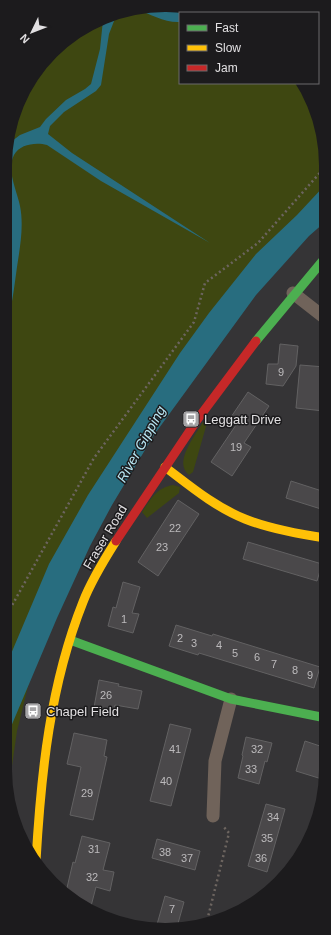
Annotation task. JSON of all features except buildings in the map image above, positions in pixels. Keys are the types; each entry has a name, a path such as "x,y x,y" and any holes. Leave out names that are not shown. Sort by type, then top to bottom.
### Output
{"street":[{"name":"Fraser Road","path":"37,852 45,748 56,691 70,640 83,601 118,538 195,422 293,293 319,265"},
{"path":"293,293 319,313"},
{"path":"165,467 203,496 235,514 255,523 277,529 319,537"},
{"path":"70,640 231,699 319,717"},
{"path":"213,816 215,761 231,699"}],"path":[{"path":"12,605 94,458 194,322 205,283 258,242 319,174"},
{"path":"208,917 229,833 213,816"}],"green space":[{"path":"155,12 179,12 179,84 295,84 311,116 318,145 319,217 210,337 51,594 17,731 12,766 12,155 17,126 28,98 38,80 50,64 64,50 80,38 98,28 126,17"},
{"path":"203,422 207,423 193,472 189,475 185,470 183,463 184,456 191,441"},
{"path":"173,485 180,487 179,493 147,518 142,512 151,499 158,491 167,486"}],"water":[{"path":"146,13 179,13 179,22 163,20"},
{"path":"114,21 109,34 101,85 96,91 64,112 50,126 48,134 72,153 210,243 101,181 47,145 33,144 24,146 17,151 12,161 14,139 20,135 40,127 46,119 66,100 91,84 100,49 102,26"},
{"path":"12,174 21,214 22,229 12,298"},
{"name":"River Gipping","path":"319,191 319,227 309,236 256,295 154,435 112,505 90,546 57,618 12,724 12,651 49,564 88,495 180,353 209,313 256,254 297,215"}],"traffic: fast":[{"path":"256,341 319,265"},
{"path":"70,640 231,699 319,717"}],"traffic: slow":[{"path":"165,467 193,489 234,514 264,526 319,537"},
{"path":"37,852 44,762 62,665 86,594 116,541"}],"traffic: jam":[{"path":"116,541 197,420 256,341"}],"place":[{"name":"Leggatt Drive","path":"191,419"},
{"name":"Chapel Field","path":"33,711"}]}
